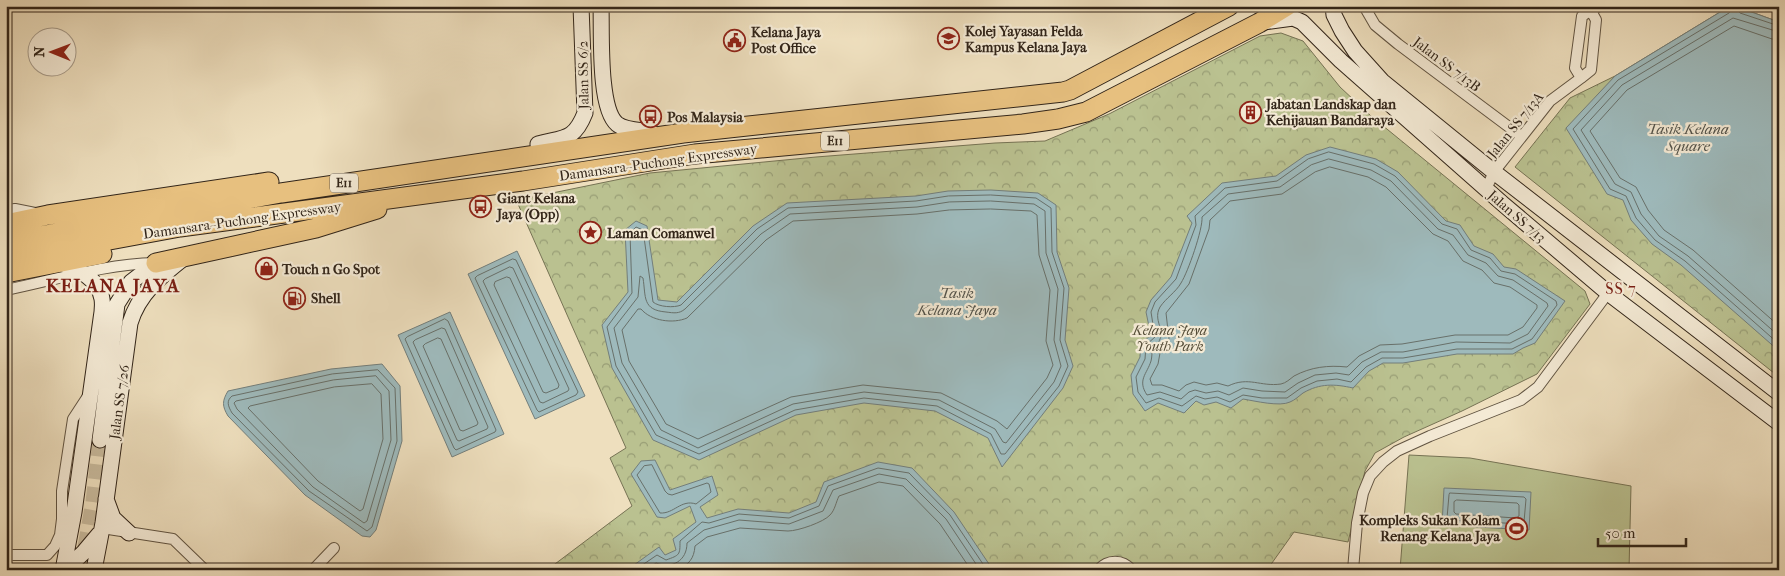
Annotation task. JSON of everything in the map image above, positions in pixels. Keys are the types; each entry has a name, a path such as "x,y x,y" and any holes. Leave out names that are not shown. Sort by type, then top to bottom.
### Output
{"highway":[{"name":"Damansara–Puchong Expressway","path":"6,242 282,193 683,133 1064,92 1229,6"},
{"name":"Damansara–Puchong Expressway","path":"6,259 180,227 444,192 695,154 1023,124 1058,119 1086,112 1259,23 1287,6"},
{"path":"9,212 48,215 538,144 672,129 683,133"},
{"path":"156,263 316,228 410,198 444,192"},
{"path":"6,273 359,203"}],"street":[{"name":"Jalan SS 6/2","path":"538,144 572,135 580,126 585,113 581,6"},
{"name":"Jalan SS 6/2","path":"601,6 604,86 607,105 616,123 624,128 651,132"},
{"name":"Jalan SS 7/13","path":"1333,6 1334,15 1355,51 1382,81 1494,172 1779,393"},
{"name":"Jalan SS 7/13B","path":"1364,6 1375,25 1521,136"},
{"name":"Jalan SS 7/13A","path":"1486,190 1494,172 1550,101 1581,78 1591,70 1596,20 1595,9 1582,16 1575,68 1581,78"},
{"name":"Jalan SS 7/13","path":"1259,23 1293,18 1302,22 1341,61 1486,190 1608,293 1779,423"},
{"name":"Jalan SS 7/26","path":"95,563 102,528 132,314 147,290 161,276 187,256"},
{"path":"60,263 83,273 98,288 102,300 74,512 64,570"},
{"path":"6,290 83,273 142,263 156,263"},
{"path":"100,440 117,304 131,282 156,263"},
{"path":"6,294 36,284"},
{"path":"1353,570 1357,523 1363,493 1370,476 1397,451 1521,400 1538,387 1608,293"},
{"path":"6,555 47,555 55,546 60,534 62,491 73,419 91,391"},
{"path":"106,498 114,518 129,533"},
{"path":"64,570 83,553 102,528 173,539 205,570"},
{"path":"95,563 102,547 110,539 129,533"},
{"path":"313,570 334,548"},
{"path":"1098,570 1108,562 1116,561 1124,563 1132,570"}],"green space":[{"name":"Tasik Kelana Square","path":"1730,6 1735,6 1779,22 1779,377 1515,167 1570,98 1615,76"},
{"name":"Kelana Jaya Youth Park","path":"1281,33 1303,41 1340,87 1371,116 1585,291 1590,304 1537,374 1404,437 1375,453 1365,471 1348,542 1294,532 1267,570 547,570 632,506 610,458 626,448 518,204 518,200 650,173 816,157 1045,141 1109,114 1260,36"},
{"name":"Kompleks Sukan Kolam Renang Kelana Jaya","path":"1409,455 1470,458 1631,486 1629,570 1400,570"}],"water":[{"name":"Tasik Kelana Square","path":"1730,6 1735,6 1779,22 1779,351 1681,265 1652,244 1631,220 1623,200 1607,194 1566,128 1615,76"},
{"path":"1330,147 1376,159 1398,172 1446,221 1460,225 1474,246 1493,254 1504,267 1516,269 1565,301 1535,343 1513,354 1457,354 1403,363 1383,363 1369,371 1353,388 1334,385 1315,387 1294,400 1280,404 1243,399 1231,408 1216,402 1204,405 1196,401 1184,413 1158,403 1145,411 1133,394 1131,375 1140,357 1141,342 1151,336 1146,312 1151,300 1171,277 1192,223 1187,216 1222,183 1276,176 1306,155"},
{"name":"Tasik Kelana Jaya","path":"991,190 1038,193 1056,205 1057,252 1069,288 1065,340 1073,366 1063,388 1002,467 988,438 935,411 864,403 796,415 699,460 653,440 612,368 602,325 628,292 625,230 636,221 647,226 658,300 677,302 753,226 787,203 916,196 948,191"},
{"path":"517,251 585,396 535,419 468,274"},
{"path":"450,312 504,434 452,457 398,335"},
{"path":"382,364 400,386 402,441 376,530 370,537 362,536 305,495 228,416 224,404 228,391 331,369"},
{"path":"655,460 670,490 712,476 718,495 700,507 707,518 738,509 789,513 816,502 824,482 878,462 912,468 954,512 993,570 627,570 659,547 665,555 676,550 673,539 696,522 690,506 665,518 657,517 631,474 641,461"},
{"path":"1444,488 1531,492 1529,530 1442,525"}],"tunnel":[{"path":"81,570 93,502 100,440"}],"place":[{"name":"Kolej Yayasan Felda Kampus Kelana Jaya","path":"949,39"},
{"name":"Kelana Jaya Post Office","path":"735,40"},
{"name":"Jabatan Landskap dan Kehijauan Bandaraya","path":"1250,112"},
{"name":"Pos Malaysia","path":"651,117"},
{"name":"Giant Kelana Jaya (Opp)","path":"481,206"},
{"name":"Laman Comanwel","path":"591,233"},
{"name":"Touch n Go Spot","path":"266,269"},
{"name":"Shell","path":"295,298"},
{"name":"Kompleks Sukan Kolam Renang Kelana Jaya","path":"1516,528"}],"district":[{"name":"KELANA JAYA","path":"113,285"},
{"name":"SS 7","path":"1621,288"}]}
